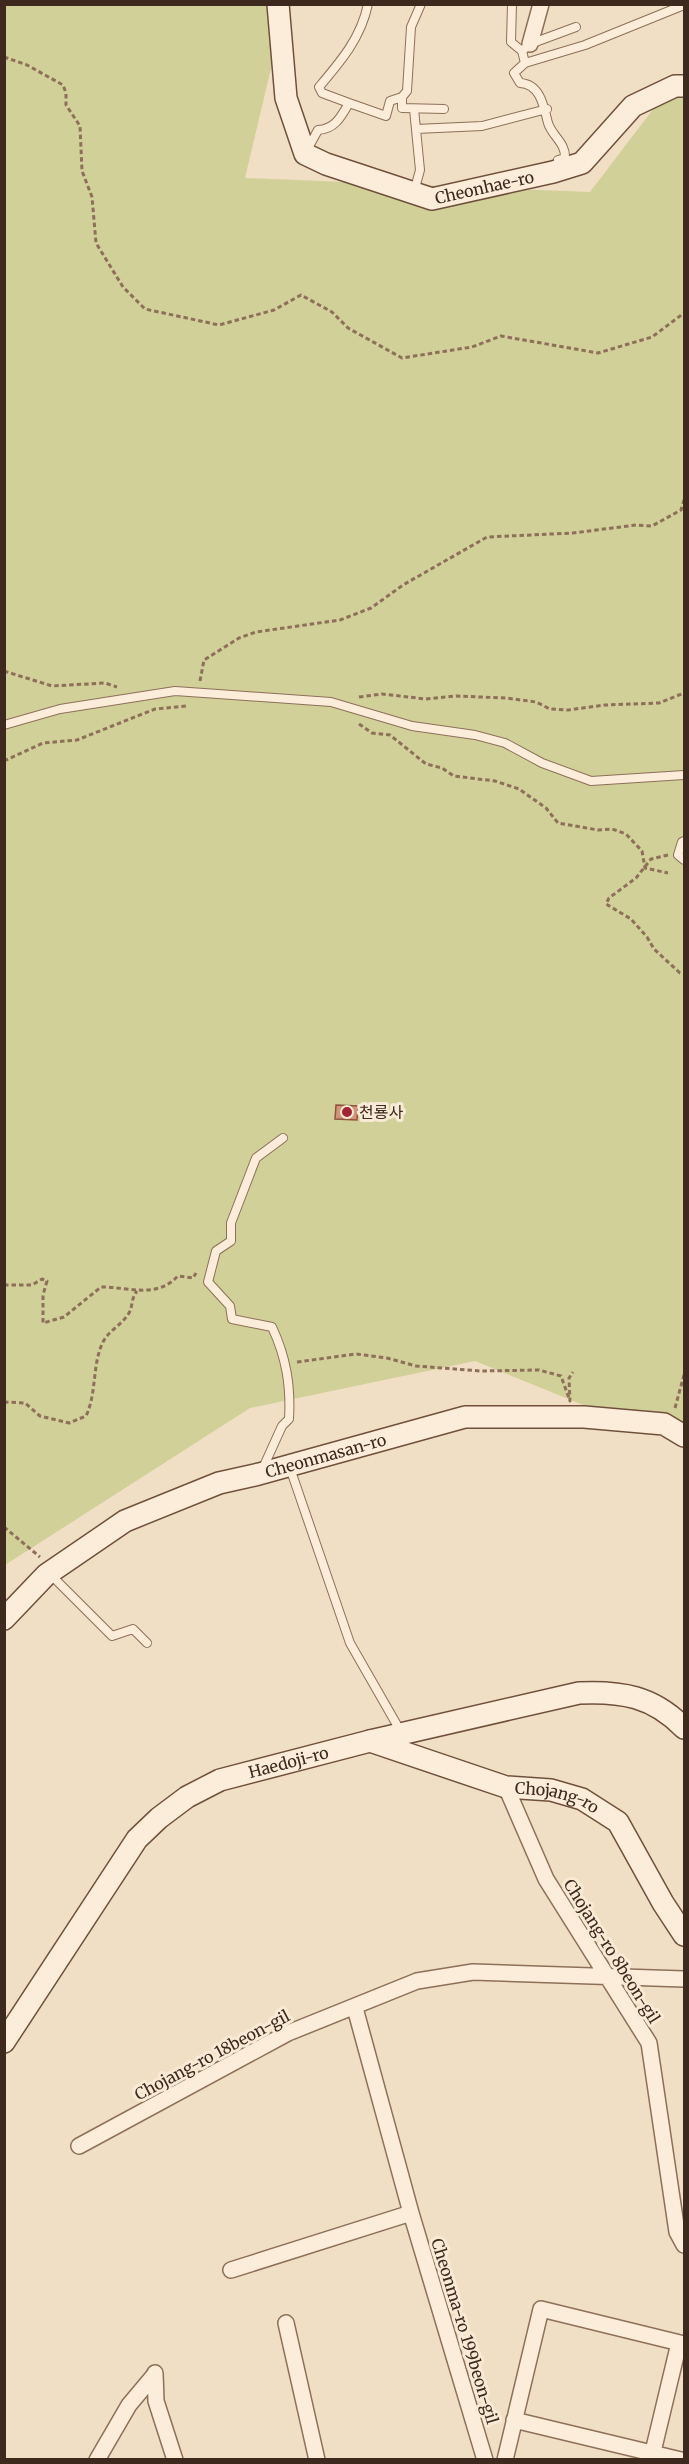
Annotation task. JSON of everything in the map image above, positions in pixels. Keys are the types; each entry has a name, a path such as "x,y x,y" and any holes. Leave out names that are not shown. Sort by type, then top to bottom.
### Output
{"street":[{"path":"278,4 286,98 305,154"},
{"path":"526,48 541,4"},
{"name":"Cheonhae-ro","path":"305,154 326,164 432,199 553,172 582,163 633,106 675,86 684,86"},
{"name":"Cheonmasan-ro","path":"4,1619 53,1570 124,1521 219,1483 290,1466 465,1417 584,1417 676,1431"},
{"name":"Haedoji-ro","path":"4,2042 137,1839 159,1818 187,1797 220,1780 370,1741 579,1694 612,1691 636,1696 675,1718 684,1728"},
{"name":"Chojang-ro","path":"370,1741 506,1787 551,1790 582,1799 618,1822 663,1903 684,1935"},
{"name":"Chojang-ro 8beon-gil","path":"506,1787 546,1878 649,2043 677,2232 684,2245"},
{"name":"Chojang-ro 18beon-gil","path":"79,2146 288,2033 355,2008 417,1981 473,1972 684,1979"},
{"name":"Cheonma-ro 199beon-gil","path":"355,2008 411,2213 485,2460"},
{"path":"231,2271 411,2213"},
{"path":"505,2460 541,2309 682,2343 651,2456"},
{"path":"286,2323 318,2460"},
{"path":"97,2460 129,2405 155,2371 156,2401 175,2460"},
{"path":"514,2420 651,2456 681,2460"}],"lane":[{"path":"368,4 364,24 352,47 320,87 322,93 386,116 390,101 402,97 407,91 411,27 421,4"},
{"path":"512,4 511,42 526,48 576,27"},
{"path":"553,172 552,162 565,158 565,150 548,123 547,109 541,98 526,83 519,83 514,73 525,63 574,49 684,5"},
{"path":"525,63 526,48"},
{"path":"402,97 402,108 444,110"},
{"path":"305,154 318,130 326,130 337,123 349,103"},
{"path":"414,109 420,170 414,194"},
{"path":"416,129 482,126 547,109"},
{"path":"4,725 60,710 175,691 341,704 412,726 475,735 505,743 542,763 591,781 684,775"},
{"path":"681,857 684,841"},
{"path":"259,1474 282,1426 289,1419 291,1390 287,1365 272,1327 232,1319 230,1306 208,1282 216,1251 231,1241 231,1223 256,1158 283,1138"},
{"path":"290,1466 350,1643 402,1734"},
{"path":"53,1570 112,1636 133,1629 147,1643"}],"path":[{"path":"4,57 27,65 63,85 66,105 80,126 82,171 92,197 96,243 123,287 145,309 219,326 274,310 301,295 332,312 348,328 402,358 472,347 501,336 598,353 652,337 684,313"},
{"path":"4,761 43,743 77,740 155,710 194,705 212,695 200,684 204,660 239,638 256,632 340,620 371,608 403,585 487,537 530,533 573,534 636,525 652,526 683,511 684,500"},
{"path":"4,671 52,686 105,683 139,697"},
{"path":"668,873 645,868 642,851 626,834 612,829 598,830 558,823 546,808 519,789 495,781 454,776 442,768 426,764 390,735 372,733 349,718 341,704 344,699 367,694 426,699 456,696 526,700 550,709 568,710 605,705 659,703 684,693"},
{"path":"681,857 651,859 636,878 609,898 606,904 631,919 654,949 680,973 684,972"},
{"path":"4,1285 32,1285 42,1279 47,1281 43,1295 43,1323 64,1317 101,1287 137,1292 168,1287 178,1276 193,1278 206,1264 212,1267"},
{"path":"4,1402 25,1403 40,1416 69,1423 86,1416 92,1399 94,1377 103,1342 128,1315 133,1296 137,1292"},
{"path":"287,1365 303,1360 324,1360 339,1355 356,1354 387,1358 416,1366 481,1371 539,1370 561,1376 570,1401 569,1378 573,1372"},
{"path":"676,1431 673,1420 684,1375"},
{"path":"4,1527 53,1570"}],"shaded area":[{"path":"5,5 270,5 278,39 245,178 590,192 654,108 684,95 684,1439 640,1428 475,1361 250,1408 5,1565"}],"building":[{"name":"천룡사","path":"336,1105 358,1106 357,1120 335,1119"}],"place":[{"name":"천룡사","path":"347,1112"}]}
